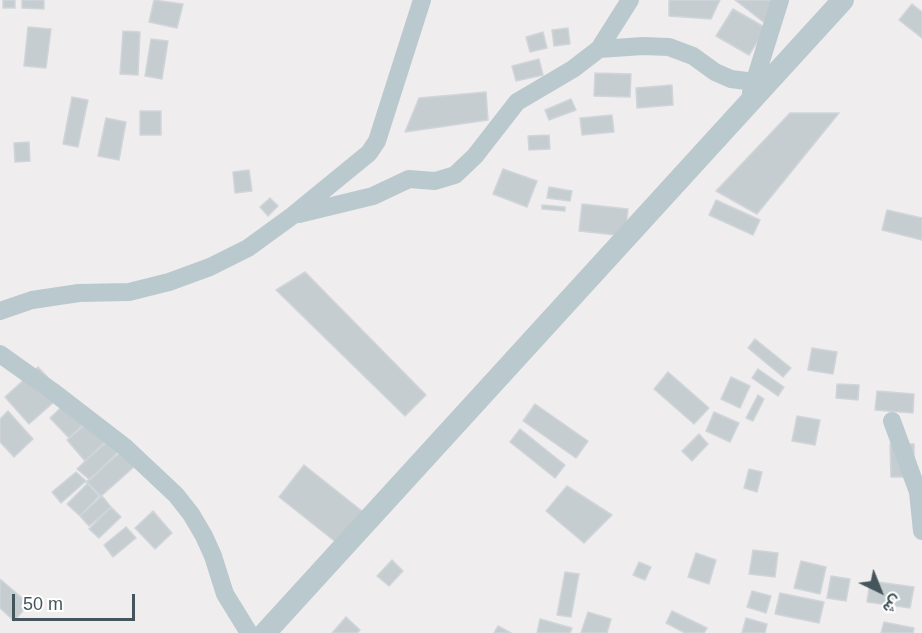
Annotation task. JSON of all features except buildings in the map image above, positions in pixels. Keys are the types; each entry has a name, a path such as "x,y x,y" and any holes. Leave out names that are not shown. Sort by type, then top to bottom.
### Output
{"street":[{"path":"0,311 32,300 79,293 129,292 169,282 210,267 248,248 292,216 369,153 377,141 422,0"},
{"path":"292,216 373,196 409,179 435,181 455,175 475,156 518,102 573,69 599,49 630,0"},
{"path":"747,105 780,0"},
{"path":"265,633 843,0"},
{"path":"599,49 669,47 693,56 731,80 754,82"},
{"path":"0,354 126,448 176,495 204,536 225,594 249,633"},
{"path":"892,421 918,492 922,531"}]}
